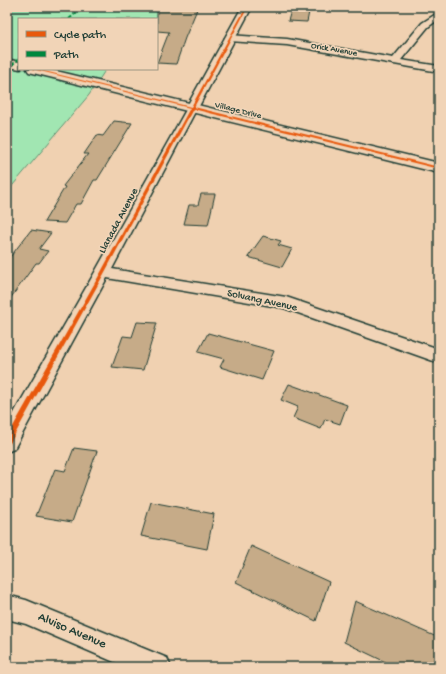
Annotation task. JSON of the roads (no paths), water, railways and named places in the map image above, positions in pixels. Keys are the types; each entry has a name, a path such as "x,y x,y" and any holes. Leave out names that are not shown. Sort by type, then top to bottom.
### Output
{"main road":[{"path":"7,63 18,66"},
{"name":"Village Drive","path":"37,70 439,168"}],"street":[{"name":"Llanada Avenue","path":"7,443 103,272 247,7"},
{"path":"395,60 426,25 439,16"},
{"name":"Orick Avenue","path":"229,38 287,42 439,69"},
{"name":"Solvang Avenue","path":"103,272 286,303 439,356"},
{"name":"Alviso Avenue","path":"7,607 26,612 158,667"}]}
